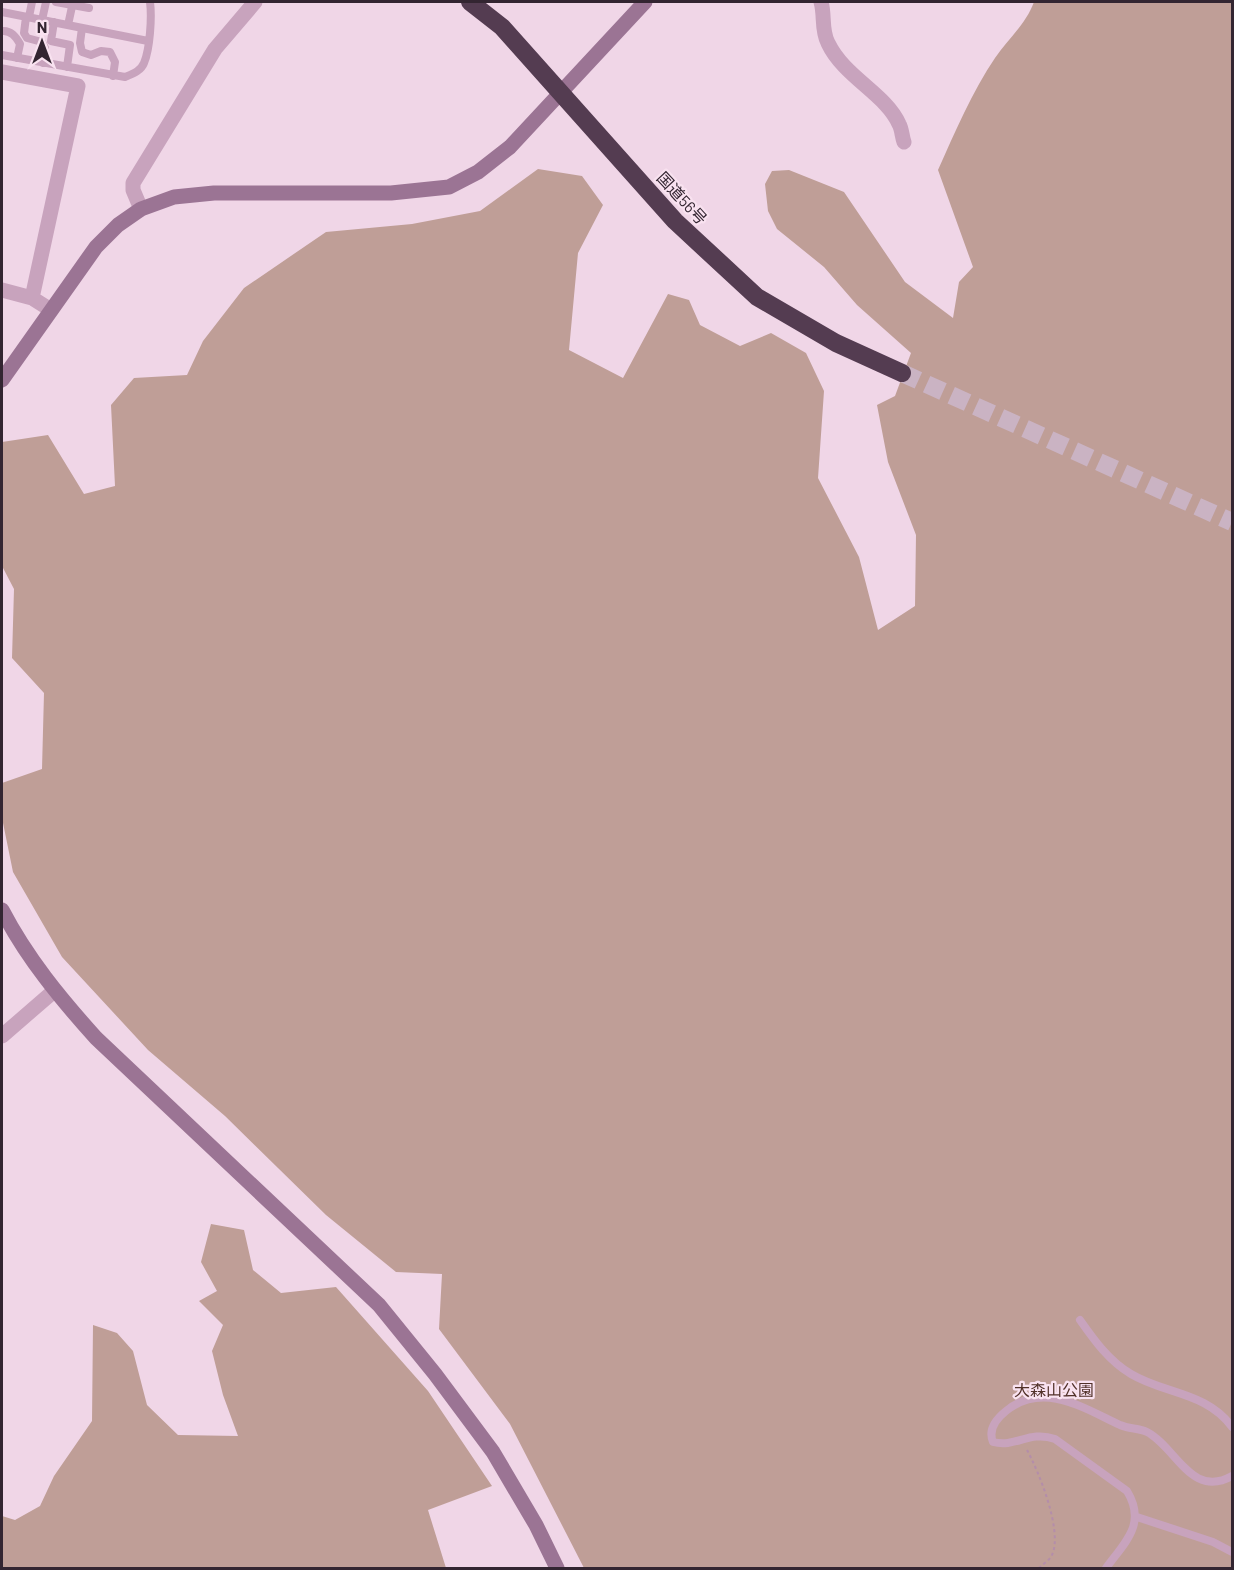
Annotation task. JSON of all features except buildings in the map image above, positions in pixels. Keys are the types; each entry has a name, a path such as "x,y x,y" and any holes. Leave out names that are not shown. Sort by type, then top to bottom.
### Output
{"highway":[{"name":"国道56号","path":"470,2 502,27 675,222 757,297 836,343 902,373"}],"street":[{"path":"141,209 132,190 133,183 215,49 255,2"},
{"path":"2,380 96,247 118,225 141,209 174,197 214,193 391,193 449,187 478,172 510,147 645,2"},
{"path":"821,2 827,42 843,67 889,108 900,124 904,142"},
{"path":"2,72 78,86 32,298"},
{"path":"2,290 32,298 51,310"},
{"path":"2,910 18,942 54,991 96,1038 379,1305 435,1374 493,1452 536,1524 557,1569"},
{"path":"2,1036 54,991"}],"lane":[{"path":"32,2 24,33 27,38 42,42 45,48 43,63"},
{"path":"42,20 46,2"},
{"path":"56,2 73,3 89,8"},
{"path":"2,55 125,77 136,73 144,64 152,16 150,2"},
{"path":"68,25 73,3"},
{"path":"2,12 148,41"},
{"path":"54,22 51,41 70,45 67,67"},
{"path":"82,28 80,43 82,52 91,55 101,51 110,52 115,62 113,76"},
{"path":"2,31 14,35 20,44 17,58"},
{"path":"78,86 79,70"},
{"path":"1080,1320 1098,1345 1131,1374 1150,1383 1187,1394 1219,1413 1233,1427"},
{"path":"1106,1569 1130,1535 1137,1517 1133,1501 1127,1491 1055,1439 1043,1435 1002,1444 993,1442 991,1436 994,1424 1016,1403 1033,1397 1064,1399 1124,1426 1146,1431 1197,1478 1208,1481 1224,1480 1233,1476"},
{"path":"1137,1517 1213,1542 1233,1552"}],"path":[{"path":"1022,1439 1039,1474 1052,1516 1055,1543 1052,1556 1039,1569"}],"green space":[{"name":"大森山公園","path":"1034,2 1232,2 1232,1568 584,1568 510,1424 439,1329 442,1274 396,1272 326,1215 225,1116 148,1050 62,957 13,872 2,818 2,783 42,769 44,693 12,658 14,589 2,566 2,442 48,435 84,494 115,486 111,405 134,378 187,375 203,341 244,288 326,232 412,224 480,211 538,169 582,176 603,205 578,253 569,350 623,378 668,294 689,300 700,325 740,346 771,333 806,353 824,391 818,478 859,557 878,630 915,606 916,535 888,462 877,405 895,396 911,353 857,305 824,267 777,229 768,211 765,184 772,171 789,170 844,192 905,282 953,318 959,282 973,267 938,170 979,84 995,58 1031,10"},
{"path":"211,1224 244,1230 253,1270 281,1293 336,1287 428,1391 492,1486 428,1510 446,1568 2,1568 2,1516 15,1520 40,1506 54,1476 92,1421 93,1325 117,1333 133,1351 147,1405 178,1435 238,1436 223,1395 212,1351 223,1325 199,1301 217,1291 201,1262"}],"tunnel":[{"path":"902,373 1232,522"}]}
